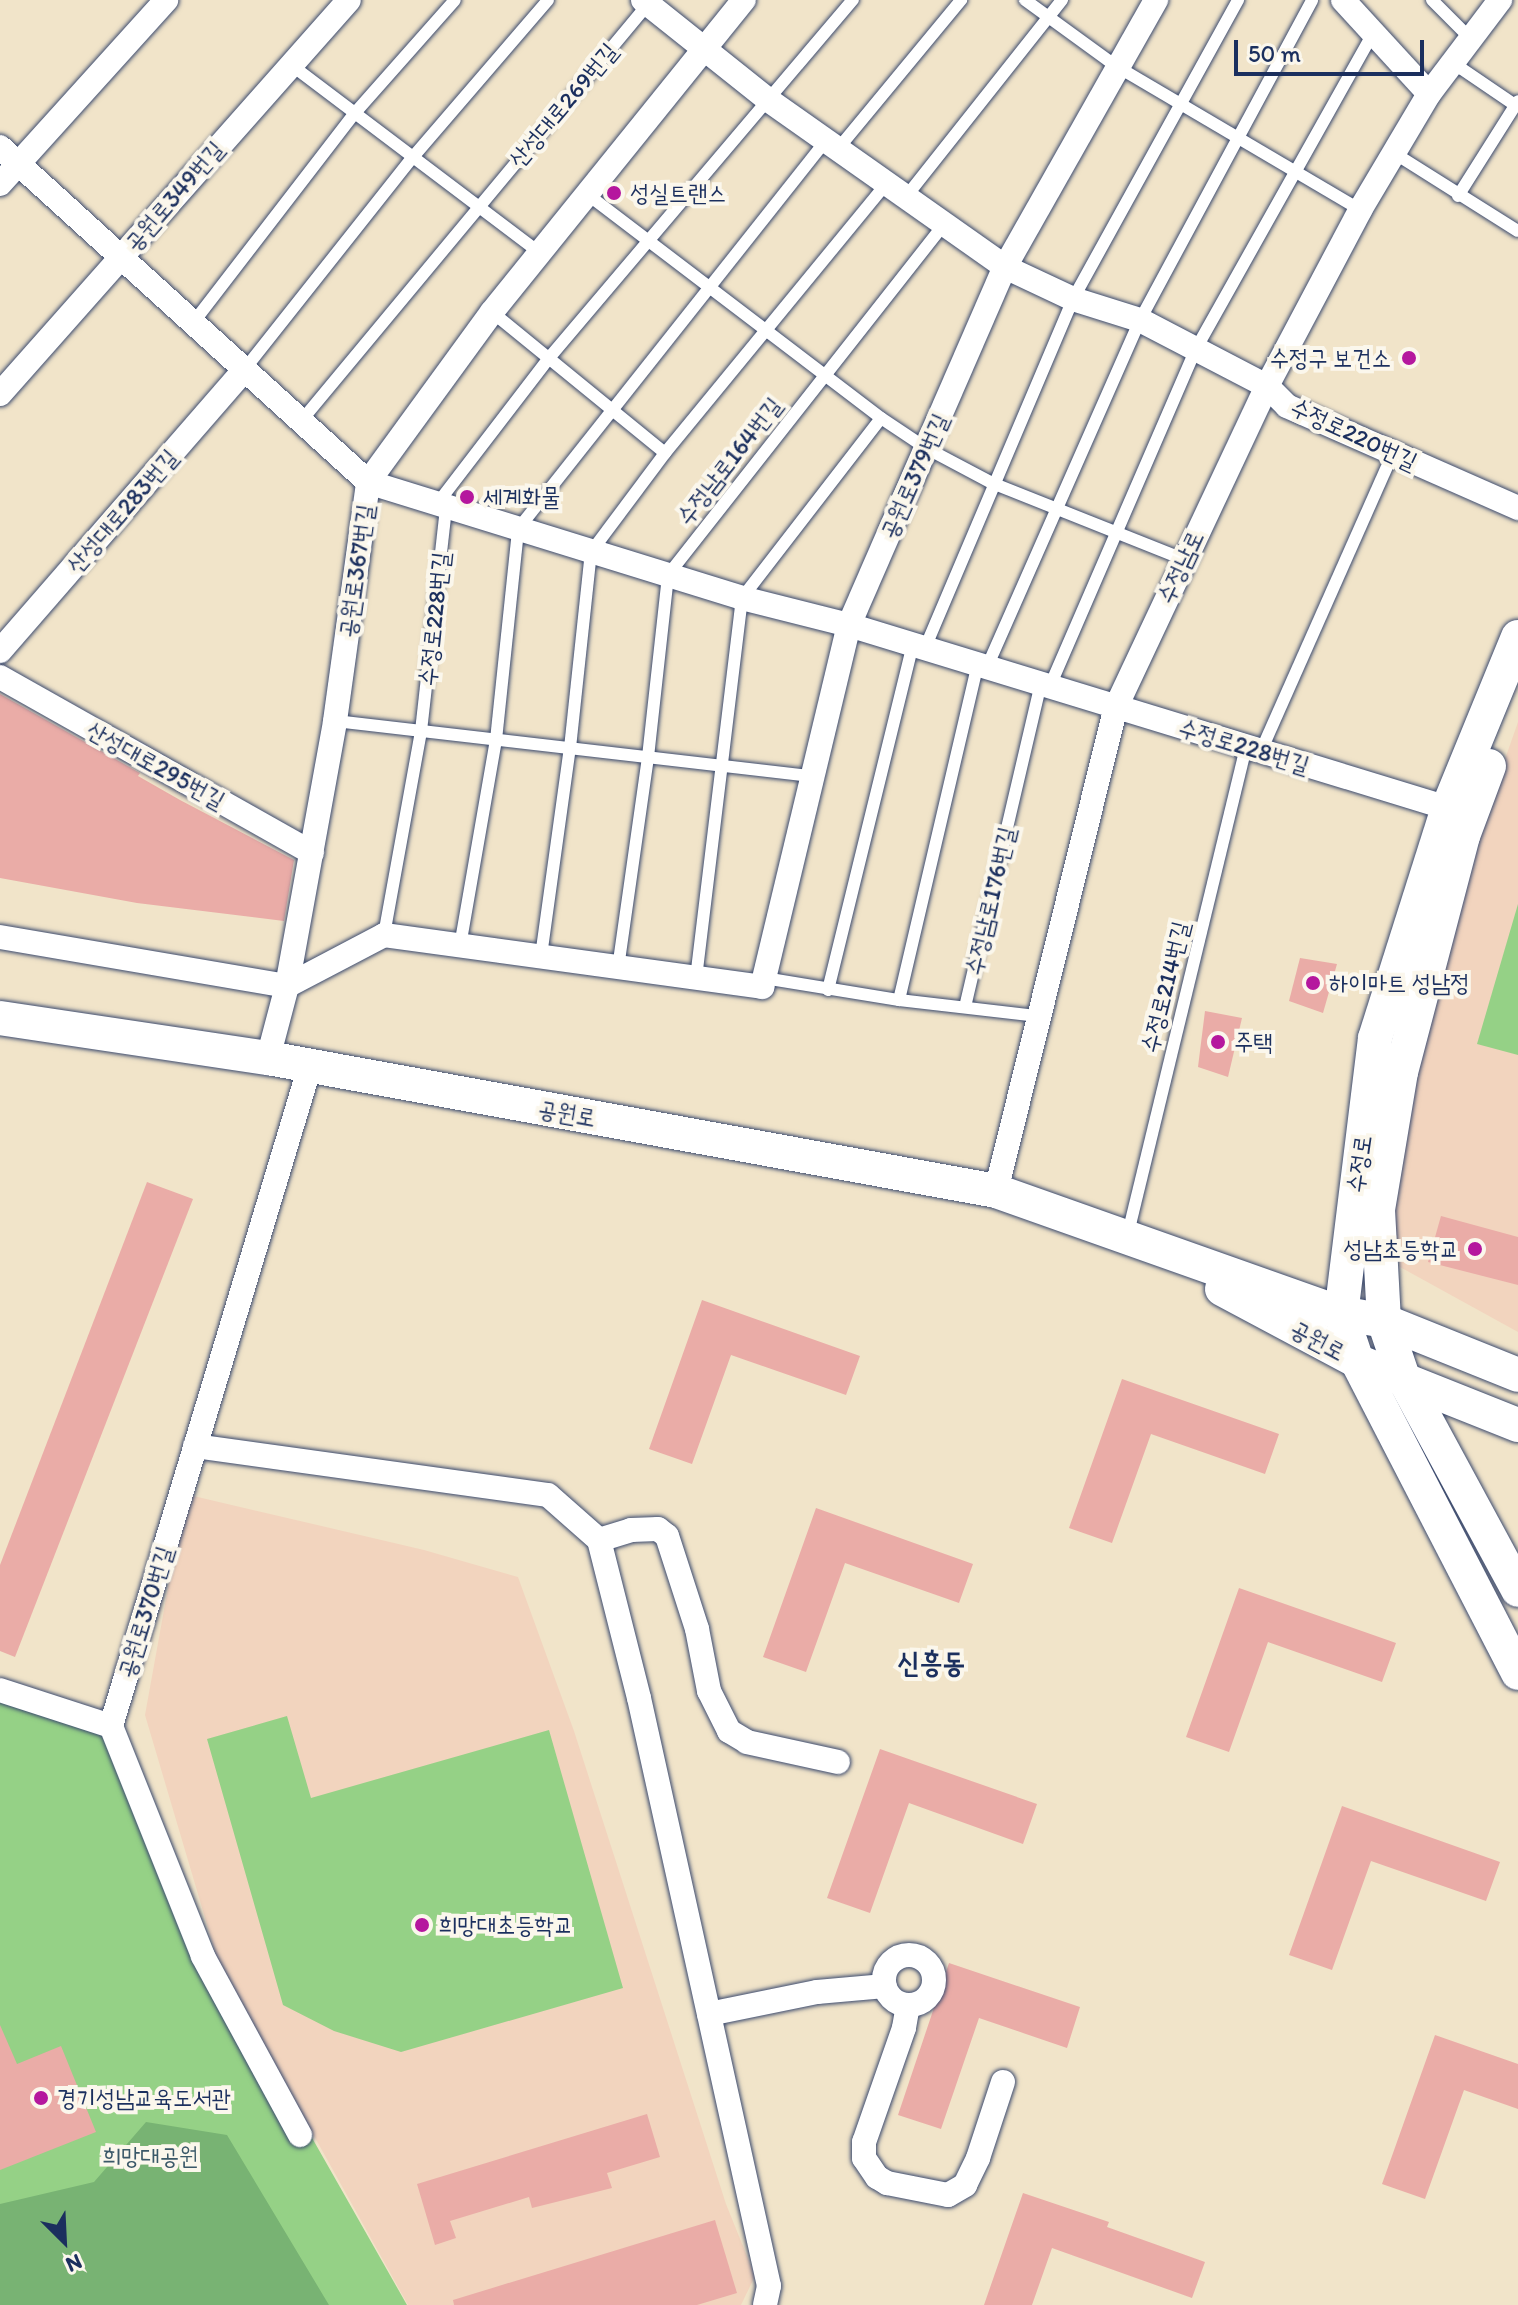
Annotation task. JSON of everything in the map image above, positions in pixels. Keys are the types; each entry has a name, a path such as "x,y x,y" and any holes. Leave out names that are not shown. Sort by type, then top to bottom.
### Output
{"main road":[{"name":"수정로","path":"1518,637 1448,808 1375,1038 1341,1313 1357,1361 1518,1673"},
{"name":"수정로","path":"1518,687 1463,836 1401,1072 1378,1210 1384,1321 1403,1377 1518,1590"},
{"name":"공원로","path":"0,1018 268,1058 996,1191 1341,1313 1384,1321 1518,1375"},
{"name":"공원로","path":"1127,1237 1357,1361 1518,1425"}],"street":[{"path":"0,184 9,156 166,0"},
{"name":"공원로349번길","path":"0,394 349,0"},
{"name":"공원로367번길","path":"268,1058 287,986 335,721 368,482 492,312 744,0"},
{"name":"공원로379번길","path":"763,982 849,625 1005,267 1156,0"},
{"path":"1343,0 1429,94"},
{"name":"수정남로","path":"996,1191 1116,707 1267,386 1360,210 1429,94 1500,0"},
{"name":"산성대로269번길","path":"646,2 703,49"},
{"name":"수정로220번길","path":"703,49 831,146 1005,267 1073,299 1140,320 1267,386 1287,406 1518,508"},
{"path":"9,156 368,482"},
{"name":"산성대로283번길","path":"0,651 244,370"},
{"name":"수정로228번길","path":"368,482 742,598 849,625 1448,808"},
{"name":"산성대로295번길","path":"0,677 312,853"},
{"path":"0,937 287,986 384,935"},
{"name":"수정남로176번길","path":"384,935 696,978 763,982"},
{"name":"공원로370번길","path":"111,1726 310,1066"},
{"path":"195,1446 548,1495 599,1540 639,1698 769,2286 765,2305"},
{"path":"599,1540 631,1530 658,1529 667,1536 697,1629 709,1691 729,1731 747,1742 838,1762"},
{"path":"0,1690 111,1726 203,1956 300,2135"},
{"path":"905,1955 922,1958 932,1971 933,1987 923,2000 908,2005 893,1999 885,1986 891,1962 905,1955"},
{"path":"709,2014 817,1992 885,1986"},
{"path":"908,2005 904,2028 864,2142 864,2158 877,2177 948,2195 965,2185 978,2158 1003,2082"}],"lane":[{"path":"193,323 354,114 455,0"},
{"path":"413,157 548,0"},
{"path":"442,505 549,358 853,0"},
{"path":"460,946 496,740 518,529 610,408 831,146 961,0"},
{"path":"1025,0 1116,66 1179,106 1360,210"},
{"path":"541,956 570,748 591,552 665,453 767,331 895,191 1062,0"},
{"path":"828,990 879,782 919,646 1073,299 1238,0"},
{"path":"899,1000 945,802 982,666 1057,510 1140,320 1312,0"},
{"path":"1432,0 1470,38"},
{"name":"산성대로269번길","path":"479,206 646,2"},
{"path":"1046,685 1197,347 1373,34"},
{"path":"1455,59 1462,69 1516,103 1458,196"},
{"path":"290,64 540,253"},
{"path":"1394,153 1518,231"},
{"name":"산성대로283번길","path":"244,370 413,157"},
{"path":"587,194 881,418 926,448 992,483 1183,559"},
{"path":"302,420 479,206"},
{"path":"824,375 943,225"},
{"path":"492,312 665,453"},
{"name":"수정남로164번길","path":"668,575 824,375"},
{"path":"696,978 742,598 881,418"},
{"name":"수정로214번길","path":"1127,1237 1254,749 1393,453"},
{"name":"수정로228번길","path":"421,731 442,505"},
{"path":"618,968 648,757 668,575"},
{"name":"수정남로176번길","path":"965,1007 1015,795 1046,685"},
{"path":"335,721 814,776"},
{"path":"384,935 421,731"},
{"name":"수정남로176번길","path":"763,982 1038,1016"}],"shaded area":[{"path":"1518,722 1518,1332 1400,1267 1392,1213 1415,1074 1477,839"},
{"name":"희망대초등학교","path":"185,1494 424,1550 518,1577 574,1731 726,2204 755,2276 741,2305 408,2305 219,1965 145,1715"}],"green space":[{"path":"1518,904 1518,1055 1477,1044"},
{"name":"희망대공원","path":"0,1694 101,1727 215,1967 407,2305 0,2305"},
{"path":"287,1716 311,1798 549,1730 623,1988 401,2052 334,2031 283,2005 207,1739"},
{"path":"146,2122 227,2135 329,2305 0,2305 0,2204 94,2182"}],"building":[{"path":"0,694 140,773 138,776 180,800 294,860 284,921 137,903 0,878"},
{"name":"하이마트 성남정","path":"1300,958 1337,964 1323,1013 1289,1001"},
{"name":"주택","path":"1205,1011 1242,1018 1228,1077 1198,1067"},
{"path":"147,1182 193,1199 15,1657 0,1651 0,1565"},
{"name":"성남초등학교","path":"1441,1216 1518,1237 1518,1285 1428,1262"},
{"path":"702,1300 860,1356 846,1395 731,1355 692,1464 649,1449"},
{"path":"1122,1379 1279,1434 1265,1474 1151,1434 1112,1543 1069,1528"},
{"path":"816,1508 973,1564 959,1603 845,1563 806,1672 763,1657"},
{"path":"1239,1588 1396,1643 1382,1682 1268,1642 1229,1752 1186,1737"},
{"path":"880,1749 1037,1804 1023,1844 909,1803 870,1913 827,1898"},
{"path":"1342,1806 1500,1862 1486,1901 1371,1861 1332,1970 1289,1955"},
{"path":"949,1963 1080,2007 1067,2048 979,2018 941,2129 898,2115"},
{"name":"경기성남교육도서관","path":"0,2025 17,2064 61,2046 96,2132 0,2170"},
{"path":"1435,2035 1518,2064 1518,2109 1464,2090 1425,2199 1382,2184"},
{"path":"647,2114 660,2157 607,2173 612,2188 532,2208 529,2197 450,2221 456,2238 435,2245 417,2184"},
{"path":"1023,2193 1109,2222 1107,2227 1205,2262 1192,2298 1052,2248 1032,2305 984,2305"},
{"path":"715,2220 737,2293 697,2305 454,2305 453,2300"}],"place":[{"name":"성실트랜스","path":"614,193"},
{"name":"수정구 보건소","path":"1409,358"},
{"name":"세계화물","path":"467,497"},
{"name":"하이마트 성남정","path":"1313,983"},
{"name":"주택","path":"1218,1042"},
{"name":"성남초등학교","path":"1475,1249"},
{"name":"희망대초등학교","path":"422,1925"},
{"name":"경기성남교육도서관","path":"41,2098"}],"district":[{"name":"신흥동","path":"931,1662"}]}
